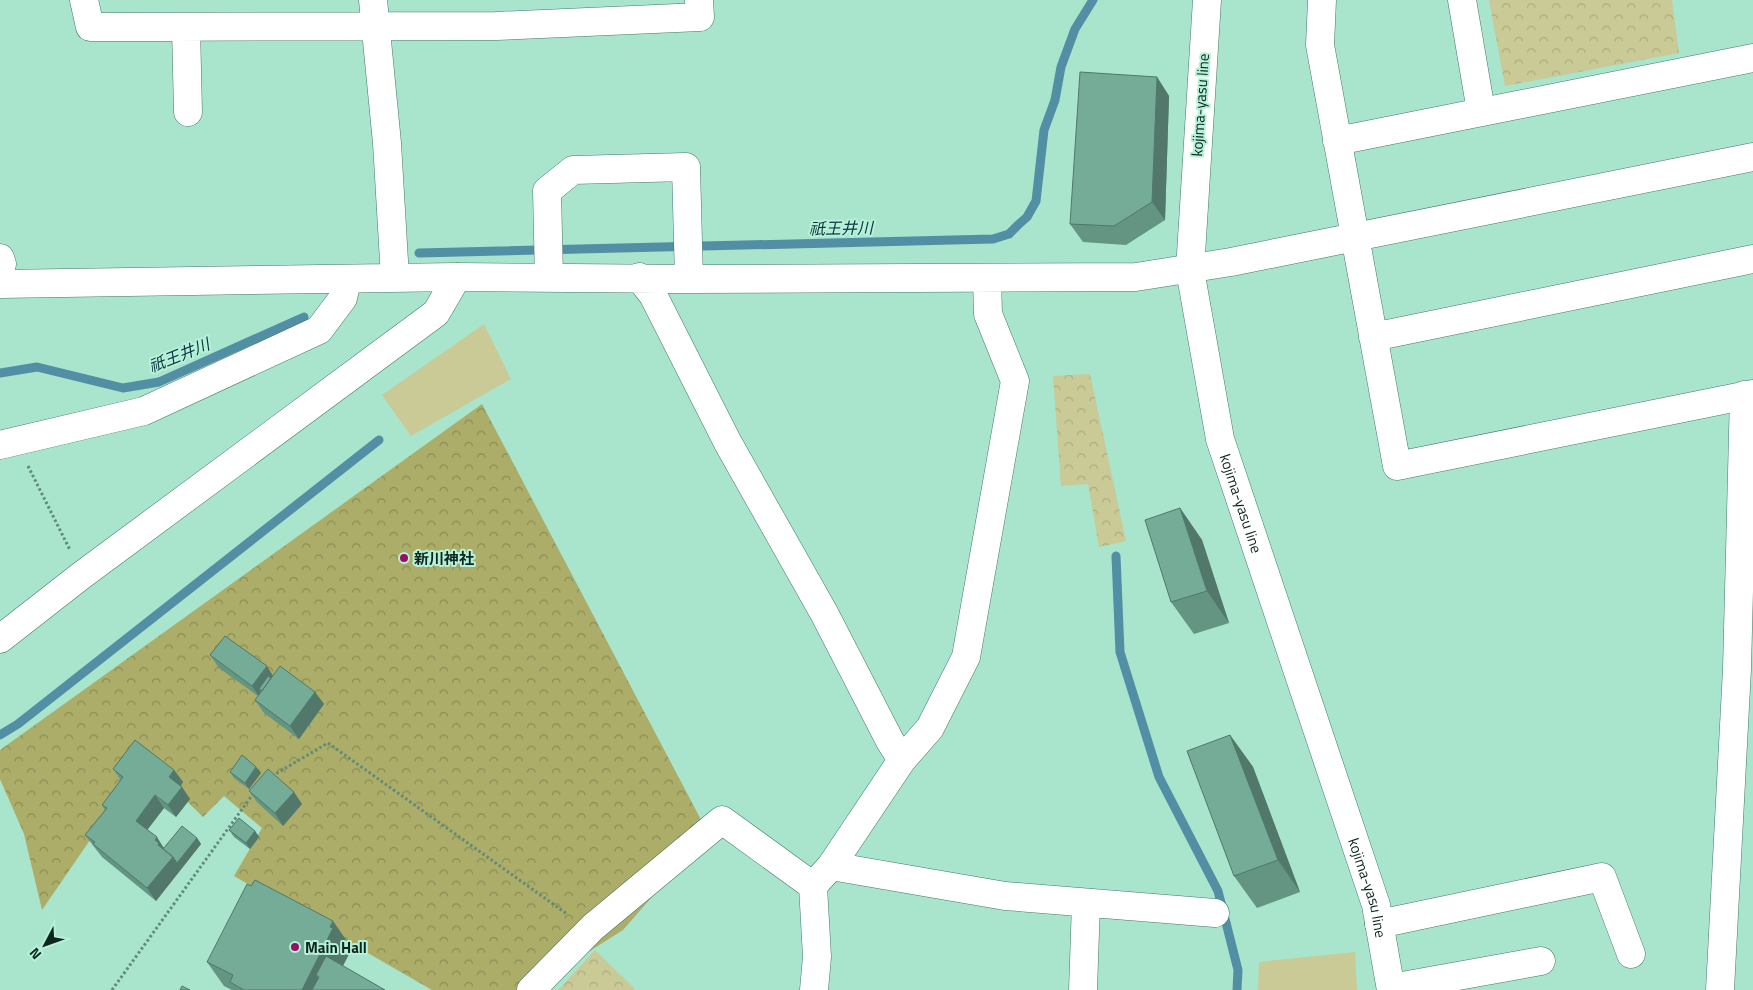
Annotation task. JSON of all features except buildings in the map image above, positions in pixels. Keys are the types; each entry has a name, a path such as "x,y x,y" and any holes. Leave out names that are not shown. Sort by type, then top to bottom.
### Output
{"street":[{"path":"84,0 90,27 186,27 374,13 496,26 700,17 699,0"},
{"name":"kojima-yasu line","path":"1207,0 1190,270 1220,439 1376,905 1391,989"},
{"path":"1322,0 1320,45 1397,466 1749,395 1745,669 1720,990"},
{"path":"1462,0 1481,111"},
{"path":"374,13 387,143 396,278"},
{"path":"186,27 188,112"},
{"path":"1337,141 1753,58"},
{"path":"1,269 347,280 457,277 549,258 639,277 688,256 987,279 1136,277 1190,270 1753,157"},
{"path":"549,258 547,191 573,170 686,167 688,256"},
{"path":"1373,337 1753,260"},
{"path":"0,639 82,575 436,313 457,277"},
{"path":"639,277 653,296 728,442 824,613 890,741 902,760"},
{"path":"814,990 822,876 902,760 930,728 966,657 1015,381 988,314 987,279"},
{"path":"8,443 29,440 144,411 319,330 343,298 347,280"},
{"path":"531,990 590,930 722,820 822,876 1005,896 1215,913"},
{"path":"1379,924 1602,877 1631,954"},
{"path":"1083,990 1086,903"},
{"path":"1391,989 1541,961"}],"path":[{"path":"8,443 82,575"},
{"path":"271,776 328,743 590,930"},
{"path":"112,990 257,789"}],"green space":[{"path":"1489,0 1672,0 1679,53 1505,86"},
{"path":"484,324 511,379 411,436 382,395"},
{"path":"1090,374 1126,541 1099,547 1088,484 1061,486 1053,376"},
{"name":"新川神社","path":"482,404 708,833 623,930 528,990 432,990 234,876 262,828 224,796 203,817 145,760 42,910 24,834 0,779 0,750"},
{"path":"595,950 635,989 634,990 558,990"},
{"path":"1355,952 1357,990 1258,990 1259,962"}],"waterway":[{"name":"祇王井川","path":"419,253 993,239 1009,234 1027,217 1036,201 1044,130 1055,100 1061,67 1075,29 1093,0"},
{"name":"祇王井川","path":"0,373 37,367 123,388 159,382 304,317"},
{"path":"0,735 18,724 379,440"},
{"path":"1116,556 1120,652 1159,777 1218,891 1238,970 1237,990"}],"place":[{"name":"新川神社","path":"404,558"},
{"name":"Main Hall","path":"295,947"}]}
